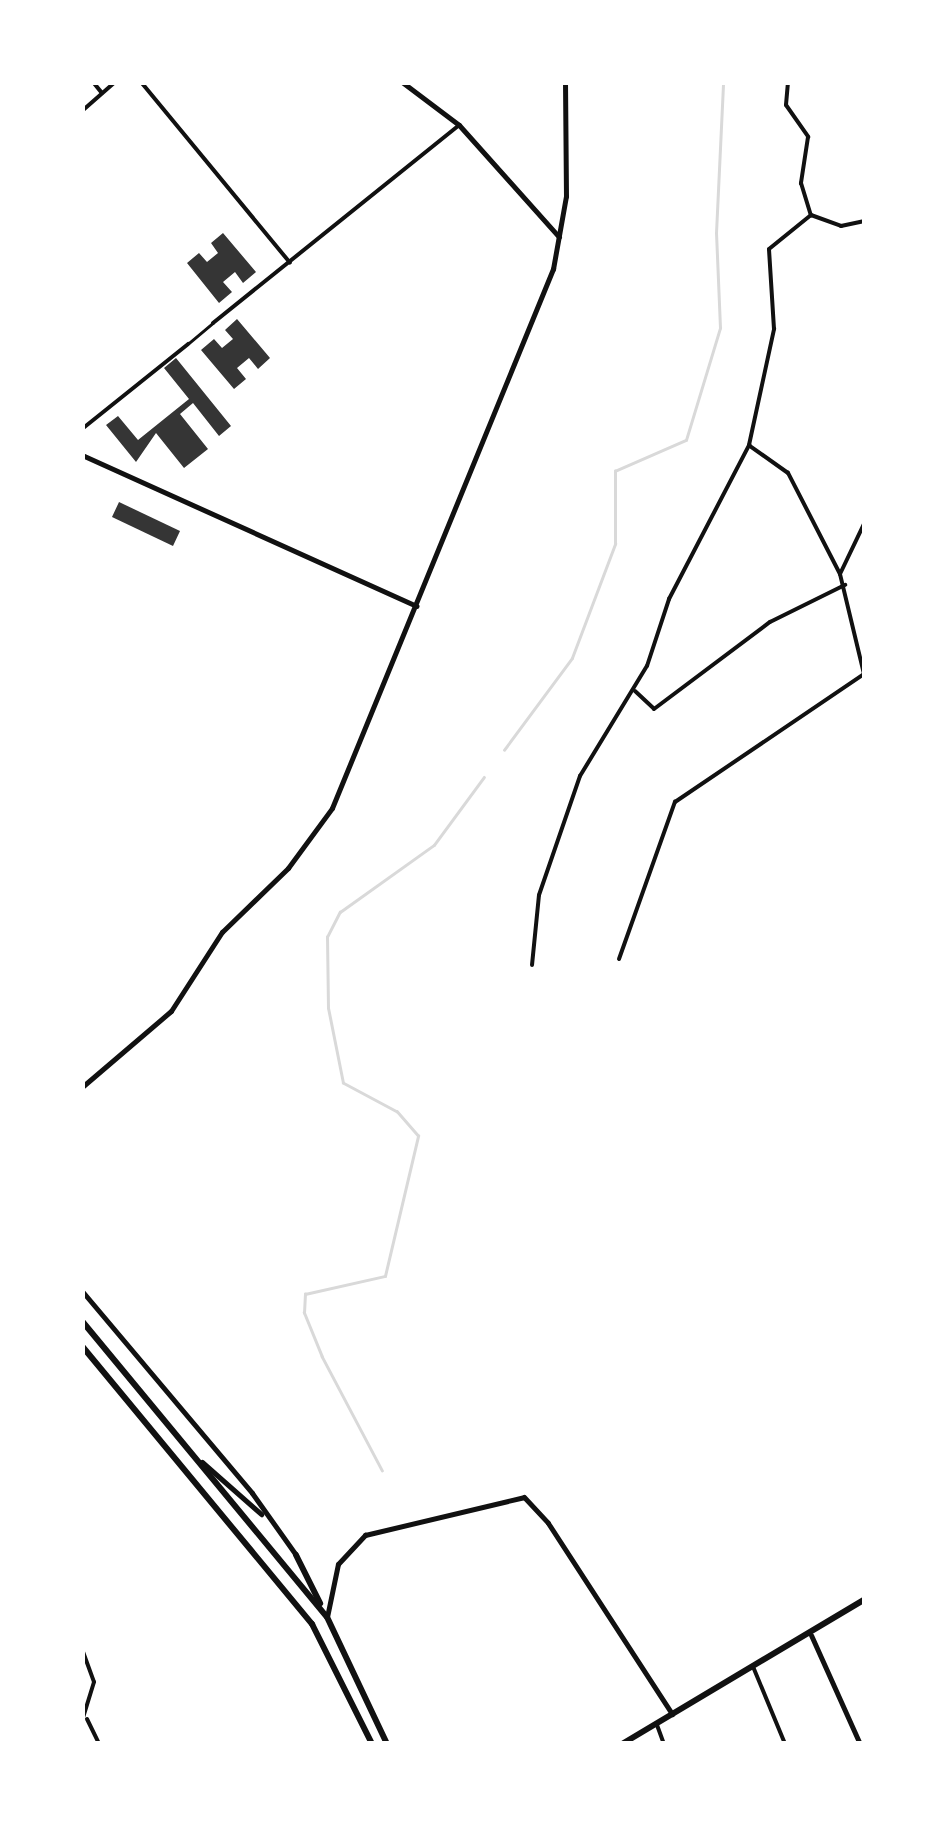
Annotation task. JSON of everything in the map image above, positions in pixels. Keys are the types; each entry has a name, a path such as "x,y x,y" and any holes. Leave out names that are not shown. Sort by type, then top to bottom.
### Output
{"main road":[{"path":"82,1322 325,1615"},
{"path":"82,1346 312,1624 337,1664 372,1744"},
{"path":"296,1556 350,1659 388,1744"},
{"path":"622,1744 754,1670 864,1600"},
{"path":"337,1664 350,1659"}],"street":[{"path":"93,82 102,93"},
{"path":"82,111 115,82"},
{"path":"141,82 290,264"},
{"path":"402,82 459,125 560,238"},
{"path":"82,1087 171,1010 222,932 322,828 478,462 560,238 568,160 565,82"},
{"path":"788,82 786,105 808,136 801,182 810,215"},
{"path":"82,429 459,125"},
{"path":"810,215 841,226 864,221"},
{"path":"532,965 539,895 579,779 594,745 633,689 669,599 749,445 774,329 769,249 810,215"},
{"path":"618,959 675,802 770,734 859,683 864,674 840,574 788,473 749,445"},
{"path":"82,455 417,606"},
{"path":"840,574 864,524"},
{"path":"633,689 654,709 770,622 845,585"},
{"path":"82,1290 296,1556"},
{"path":"202,1462 267,1519"},
{"path":"325,1615 338,1564 365,1534 524,1498 548,1523 674,1717"},
{"path":"811,1635 860,1744"},
{"path":"82,1649 94,1682 84,1720 99,1744"},
{"path":"754,1670 785,1744"},
{"path":"657,1725 664,1744"}],"building":[{"path":"223,233 256,272 243,283 235,272 223,282 232,292 219,303 187,263 199,253 207,262 218,253 211,243"},
{"path":"237,319 270,358 258,369 249,358 237,368 246,379 234,389 201,350 214,339 222,348 233,339 225,330"},
{"path":"176,358 231,426 219,436 193,403 180,414 208,449 184,468 156,433 136,462 106,425 118,416 138,440 189,399 164,368"},
{"path":"119,502 180,531 173,546 112,517"}],"waterway":[{"path":"504,750 572,658 615,544 615,471 686,440 720,328 716,233 723,82"},
{"path":"382,1471 322,1357 304,1313 305,1294 385,1276 418,1136 397,1112 343,1083 328,1008 327,937 340,912 434,845 484,777"}]}
